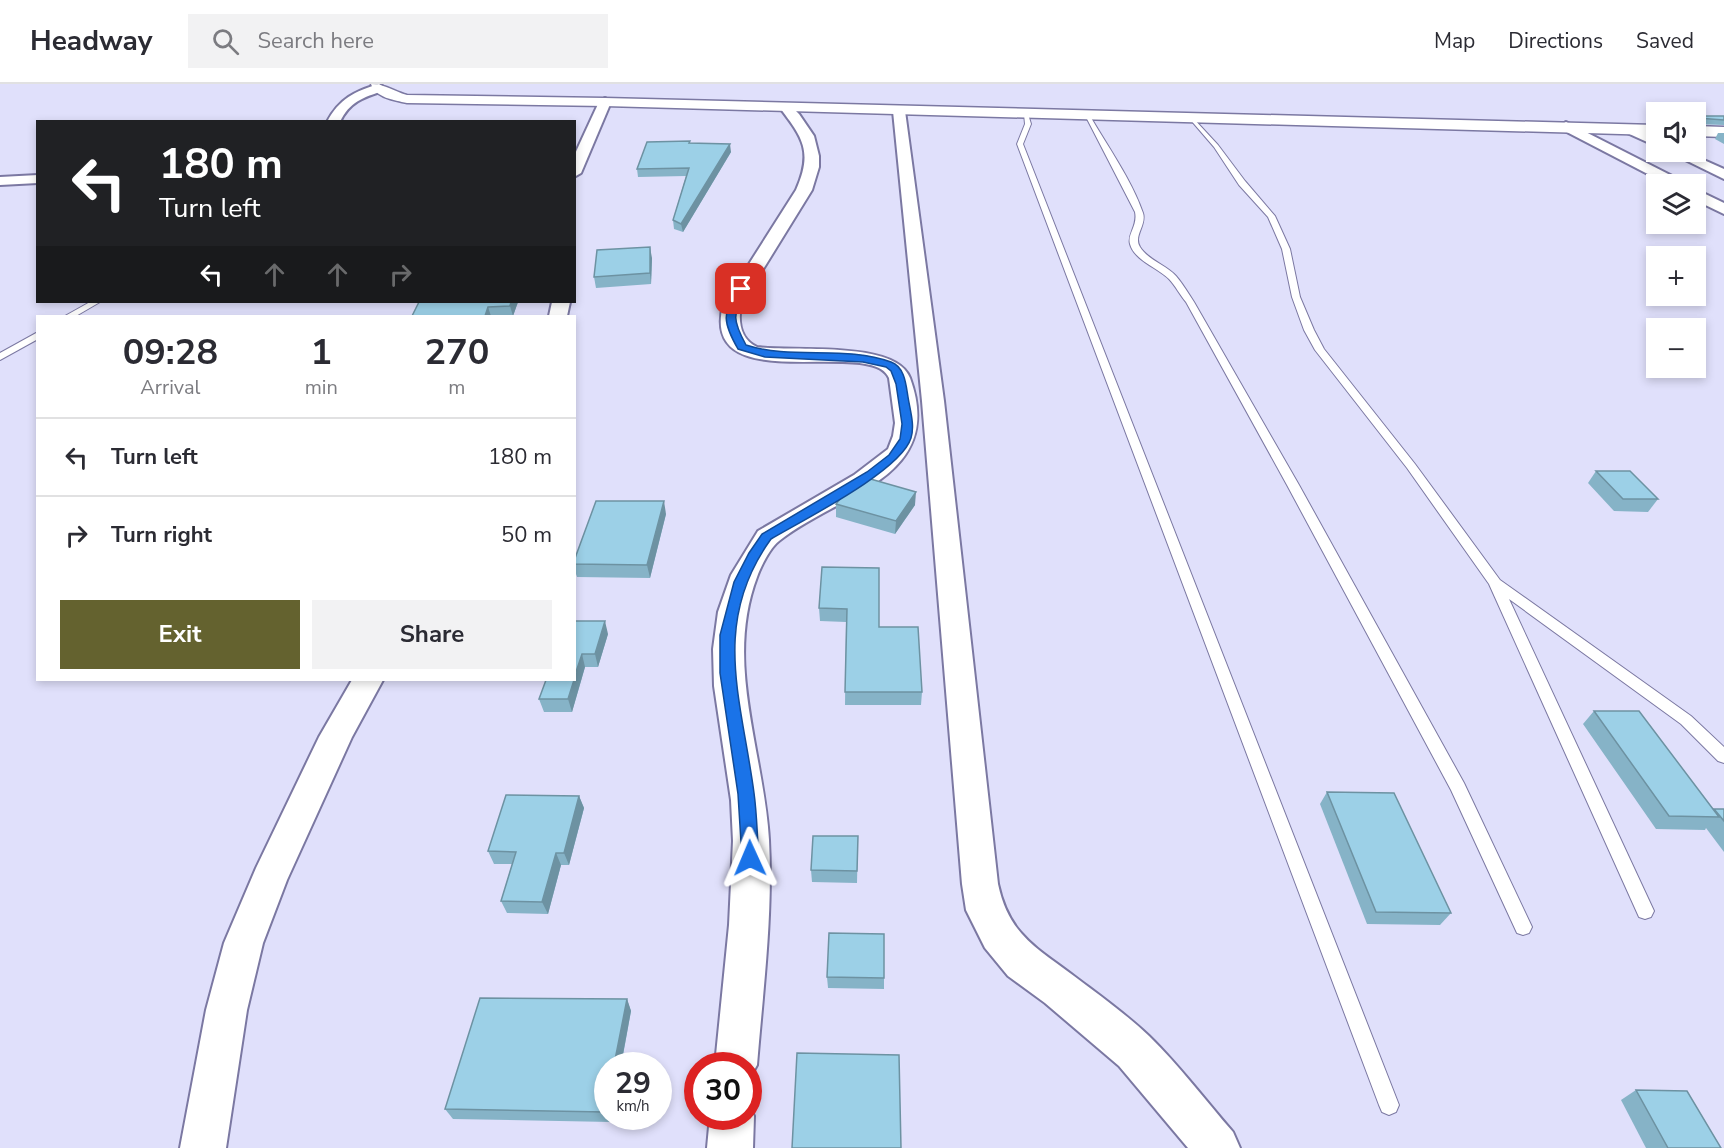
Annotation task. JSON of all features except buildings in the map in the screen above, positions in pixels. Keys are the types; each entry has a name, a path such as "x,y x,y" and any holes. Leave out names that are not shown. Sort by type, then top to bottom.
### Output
{"street":[{"path":"334,120 342,105 350,98 378,86 391,95 416,99 1646,130"},
{"path":"576,168 605,102"},
{"path":"737,1052 751,840 727,673 727,635 741,582 755,553 767,537 871,474 893,457 905,439 907,424 901,384 896,370 889,364 863,359 752,352 742,347 730,325 732,305 749,273 804,190 812,169 813,158 806,130 786,108"},
{"path":"899,111 933,401 980,884 985,910 999,935 1022,963 1059,989 1134,1051 1217,1148"},
{"path":"1566,126 1658,174"},
{"path":"1630,129 1646,136"},
{"path":"1706,132 1722,133"},
{"path":"1697,162 1724,175"},
{"path":"0,181 36,179"},
{"path":"1706,200 1724,209"},
{"path":"203,1148 222,1029 237,963 259,906 317,779 358,694 367,681"},
{"path":"730,1148 731,1130"}],"lane":[{"path":"1026,115 1028,124 1020,144 1389,1106"},
{"path":"1087,116 1117,167 1139,212 1141,221 1134,237 1134,244 1148,260 1172,277 1190,302 1293,484 1458,788 1523,927"},
{"path":"1191,119 1216,146 1242,183 1271,216 1286,249 1299,306 1320,350 1412,466 1496,583 1539,680 1596,798 1645,911"},
{"path":"72,315 94,303"},
{"path":"0,357 36,336"},
{"path":"1496,583 1686,720 1724,756"}],"route":[{"path":"741,289 729,313 730,325 742,347 752,352 765,354 863,359 889,364 896,370 901,384 907,424 905,439 893,457 871,474 799,515 767,537 755,553 741,582 727,635 727,673 746,794 751,840 750,858"}]}
